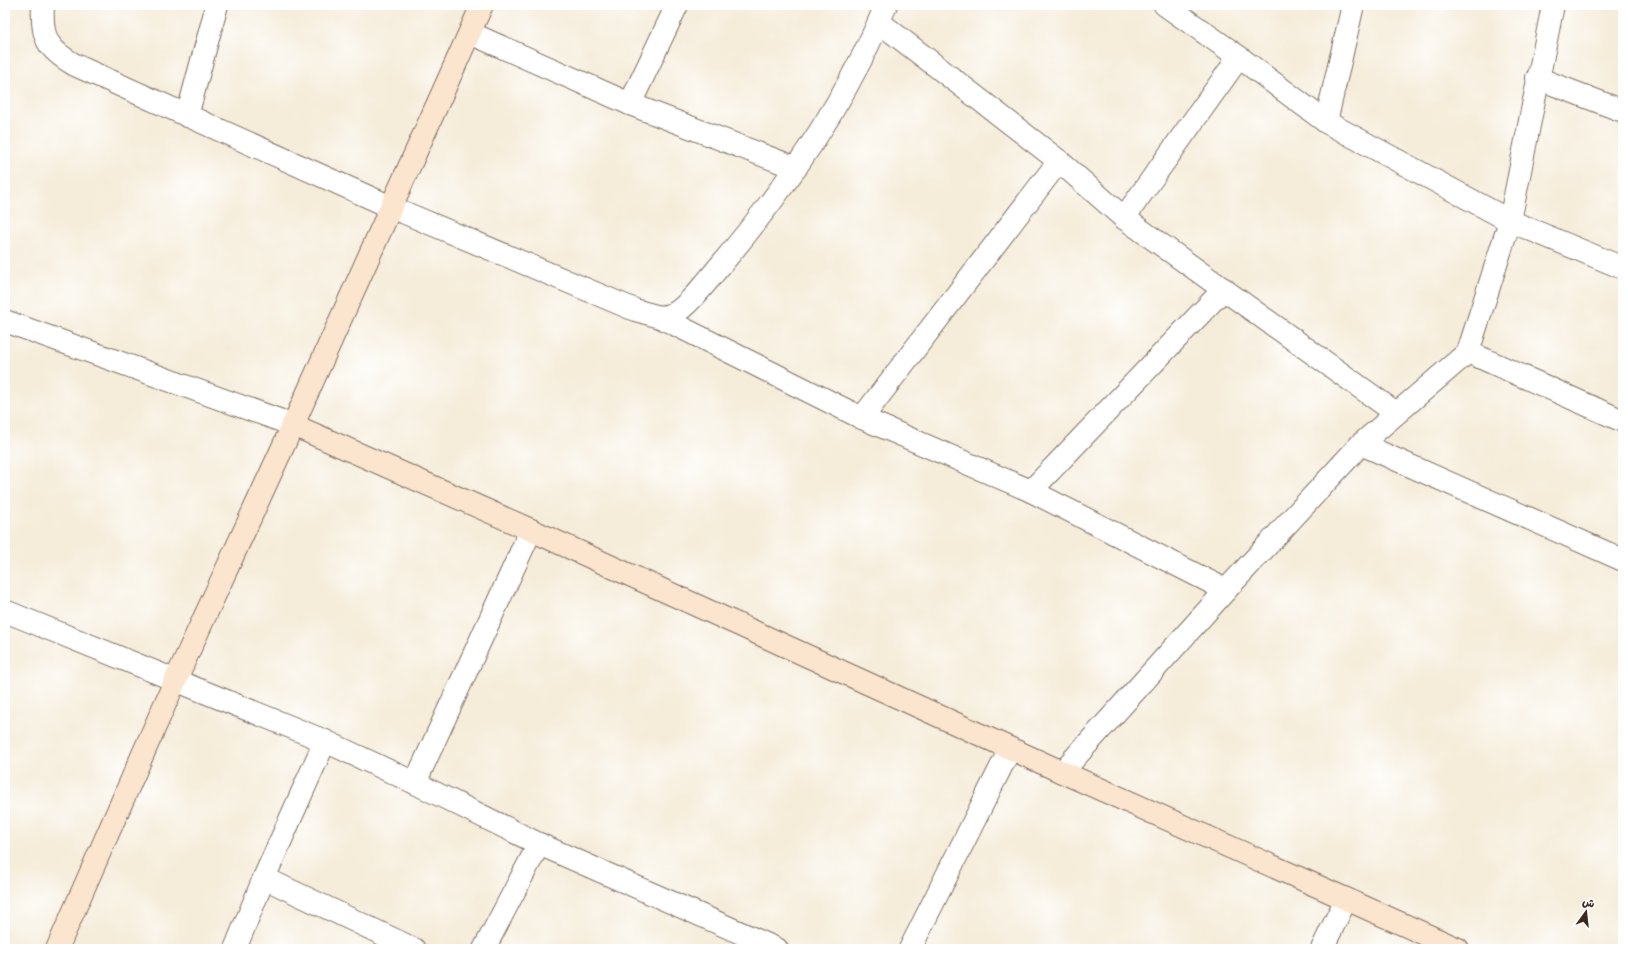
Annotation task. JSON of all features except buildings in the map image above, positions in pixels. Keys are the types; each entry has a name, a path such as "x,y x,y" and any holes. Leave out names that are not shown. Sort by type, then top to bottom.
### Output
{"street":[{"path":"43,5 42,18 44,34 50,47 60,56 75,65 391,207 635,310 660,317 862,418 1031,491 1226,590"},
{"path":"187,116 217,5"},
{"path":"57,949 176,679 293,425 482,5"},
{"path":"630,104 677,5"},
{"path":"1165,5 1239,57 1326,122 1510,221 1623,268"},
{"path":"1326,122 1353,5"},
{"path":"1062,772 1226,590 1361,444 1468,352 1510,221 1537,78 1553,5"},
{"path":"660,317 675,313 694,297 733,250 796,168 821,130 850,80 883,14 1059,161 1124,218 1396,413"},
{"path":"470,33 630,104 796,168"},
{"path":"1124,218 1239,57"},
{"path":"1537,78 1623,111"},
{"path":"862,418 1059,161"},
{"path":"1031,491 1224,289"},
{"path":"5,321 293,425 531,530 1010,750 1458,949"},
{"path":"1468,352 1623,421"},
{"path":"1361,444 1623,560"},
{"path":"415,783 531,530"},
{"path":"8,619 176,679 325,741 539,844 777,949"},
{"path":"235,949 264,878 325,741"},
{"path":"910,949 1010,750"},
{"path":"484,949 539,844"},
{"path":"264,878 414,949"},
{"path":"1322,949 1346,899"}]}
